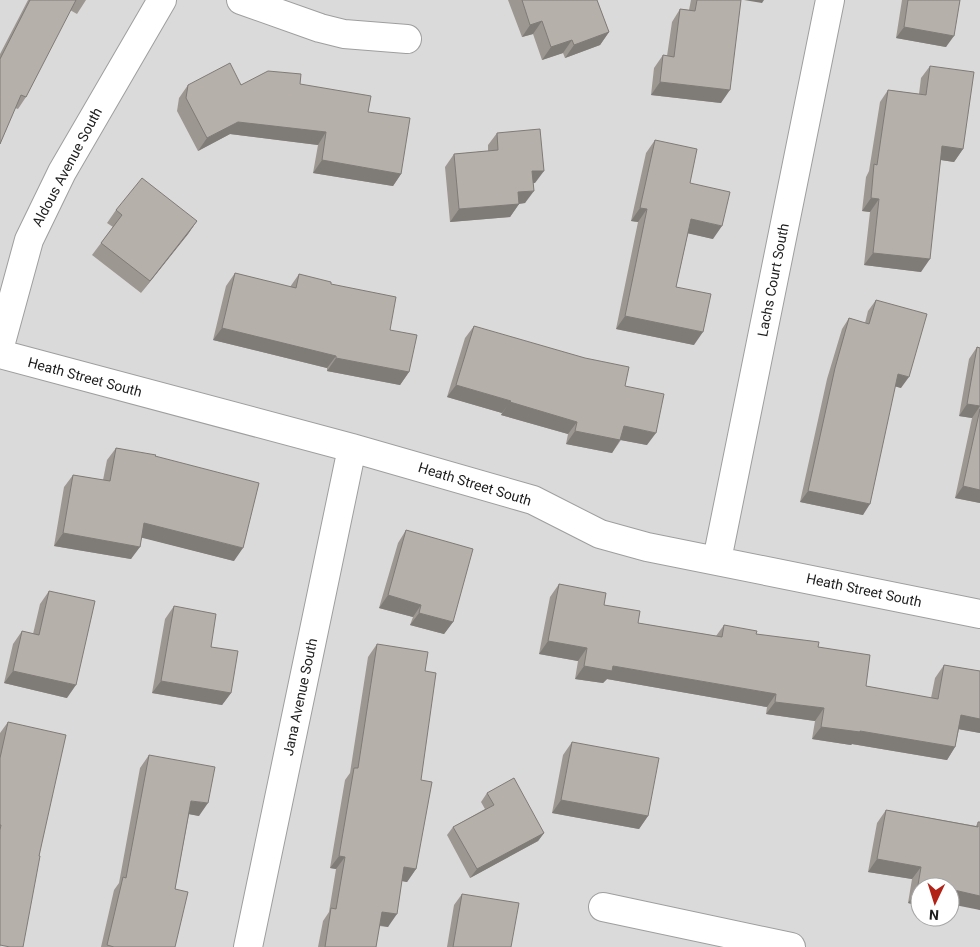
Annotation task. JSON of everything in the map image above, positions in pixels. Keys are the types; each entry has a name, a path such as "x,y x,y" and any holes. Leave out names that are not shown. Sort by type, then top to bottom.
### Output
{"street":[{"name":"Aldous Avenue South","path":"0,346 29,240 62,172 162,0"},
{"path":"241,0 320,28 344,34 407,39"},
{"name":"Lachs Court South","path":"717,560 830,0"},
{"name":"Heath Street South","path":"0,354 352,448 533,500 600,534 647,547 980,614"},
{"name":"Jana Avenue South","path":"248,947 352,448"},
{"path":"603,907 791,947"}],"shaded area":[{"path":"0,0 980,0 980,947 0,947"}],"building":[{"path":"30,0 76,0 26,97 21,95 0,144 0,59"},
{"path":"522,0 597,0 609,32 574,45 572,40 551,47 542,21 530,25"},
{"path":"697,0 741,0 730,90 660,82 663,55 674,57 680,9 695,11"},
{"path":"908,0 960,0 954,36 904,27"},
{"path":"230,63 241,85 268,71 301,74 300,84 371,96 368,112 410,118 401,174 322,160 326,132 238,122 207,138 186,98 188,85"},
{"path":"930,66 974,72 963,149 942,146 930,259 873,253 879,199 871,198 874,164 877,165 888,90 926,95"},
{"path":"540,129 544,171 532,171 534,191 518,192 519,204 459,209 454,154 498,150 497,133"},
{"path":"655,140 697,149 690,183 730,192 722,226 691,219 676,287 711,294 703,332 625,316 647,209 640,208"},
{"path":"142,178 197,221 150,281 101,243 122,215 116,210"},
{"path":"235,273 296,288 299,274 331,282 331,284 396,297 390,330 417,335 409,372 336,358 336,356 222,328"},
{"path":"876,300 927,314 909,377 898,374 870,504 808,491 835,368 849,318 869,324"},
{"path":"474,326 585,358 629,367 625,386 664,394 656,433 624,426 620,440 575,431 577,422 456,385"},
{"path":"977,347 980,348 980,406 967,404"},
{"path":"980,409 980,490 963,486"},
{"path":"116,448 156,455 259,483 243,548 144,523 140,547 63,533 73,475 110,481"},
{"path":"406,530 473,549 453,622 419,613 421,605 388,595"},
{"path":"559,584 606,593 604,605 640,611 638,623 722,637 724,625 757,631 756,634 819,642 818,647 870,655 866,686 938,699 944,665 980,671 980,719 961,715 955,747 860,731 821,727 824,708 775,702 776,694 613,666 612,671 584,666 587,648 548,641"},
{"path":"49,591 95,601 76,685 13,671 22,631 39,635"},
{"path":"174,606 216,614 211,647 238,651 231,693 161,681"},
{"path":"377,644 428,652 425,671 436,673 421,780 432,782 416,869 404,867 397,914 382,912 376,947 325,947 331,908 336,909 345,857 339,856 354,768 358,768"},
{"path":"8,722 66,735 39,856 23,947 0,945 0,758"},
{"path":"572,742 659,758 648,816 561,800"},
{"path":"149,755 215,767 208,803 191,801 175,889 188,892 175,947 114,947 107,945 123,877 126,878"},
{"path":"514,778 544,833 477,869 453,827 494,805 487,793"},
{"path":"886,810 978,827 978,822 980,822 980,896 960,891 960,877 919,877 921,867 877,859"},
{"path":"462,894 519,903 511,947 453,947"}]}
